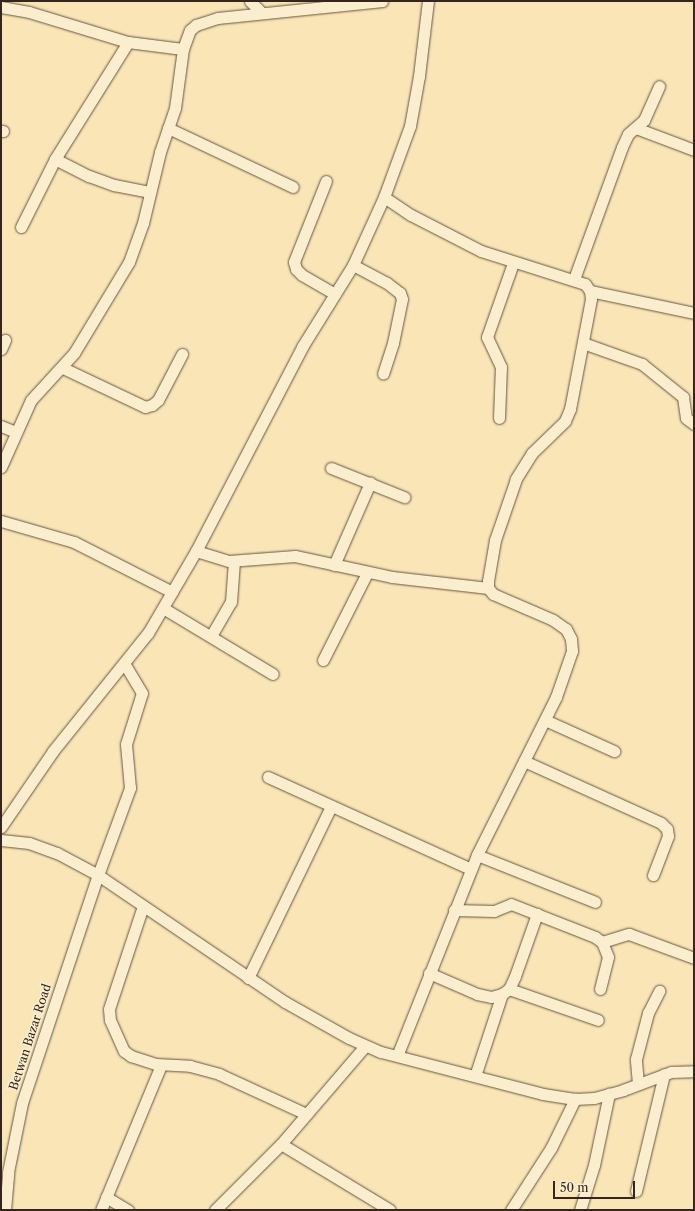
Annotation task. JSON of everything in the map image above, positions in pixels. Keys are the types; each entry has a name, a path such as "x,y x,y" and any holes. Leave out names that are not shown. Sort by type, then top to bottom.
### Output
{"street":[{"path":"250,1 262,13"},
{"path":"1,467 31,400 62,368 74,353 129,262 143,223 178,90 183,48 190,30 196,25 218,18 382,1"},
{"path":"1,827 53,751 148,633 196,551 282,384 353,265 384,197 404,146 415,104 428,1"},
{"path":"1,7 28,12 128,42 183,48"},
{"path":"21,227 55,159 128,42"},
{"path":"574,279 622,147 628,134 636,128 648,114 658,86"},
{"path":"168,128 293,187"},
{"path":"636,128 694,150"},
{"path":"55,159 89,176 114,185 150,192"},
{"path":"326,181 294,262 296,269 302,275 335,294"},
{"path":"384,197 453,238 513,263 574,279 585,284 590,291 591,299 577,386 568,415 532,453 516,479 495,540 488,588"},
{"path":"500,418 501,367 487,337 513,263"},
{"path":"353,265 387,283 400,293 402,299 393,343 383,373"},
{"path":"590,291 694,313"},
{"path":"583,343 642,364 683,397 686,418 694,424"},
{"path":"62,368 145,407 152,405 158,400 182,354"},
{"path":"1,426 16,432"},
{"path":"331,468 404,496"},
{"path":"334,565 370,483"},
{"path":"1,520 74,542 172,592"},
{"path":"196,551 234,561 295,556 367,573 488,588 502,600 553,620 566,629 571,639 572,651 568,664 545,720 477,855 397,1056"},
{"path":"211,636 231,602 234,561"},
{"path":"323,660 367,573"},
{"path":"163,608 273,674"},
{"name":"Betwan Bazar Road","path":"5,1210 3,1183 22,1103 98,875 130,788 126,744 142,693 124,663"},
{"path":"545,720 614,751"},
{"path":"524,761 661,823 667,829 668,836 653,876"},
{"path":"268,777 471,869"},
{"path":"248,978 331,806"},
{"path":"1,840 44,846 98,875 248,978 365,1046 397,1056 543,1094 575,1099 609,1094 664,1074 694,1071"},
{"path":"477,855 595,902"},
{"path":"454,910 494,911 511,904 602,942 629,934 694,958"},
{"path":"143,906 110,1001 109,1015 124,1051 131,1056 161,1065 190,1066 219,1074 306,1114"},
{"path":"475,1076 505,992 537,914"},
{"path":"600,989 608,957 602,942"},
{"path":"429,973 477,994 491,996 505,992 598,1020"},
{"path":"638,1084 636,1059 648,1013 658,991"},
{"path":"215,1210 281,1144 365,1046"},
{"path":"101,1210 161,1065"},
{"path":"636,1191 664,1074"},
{"path":"580,1210 594,1164 609,1094"},
{"path":"511,1210 551,1148 575,1099"},
{"path":"281,1144 390,1210"},
{"path":"106,1197 128,1210"}]}
